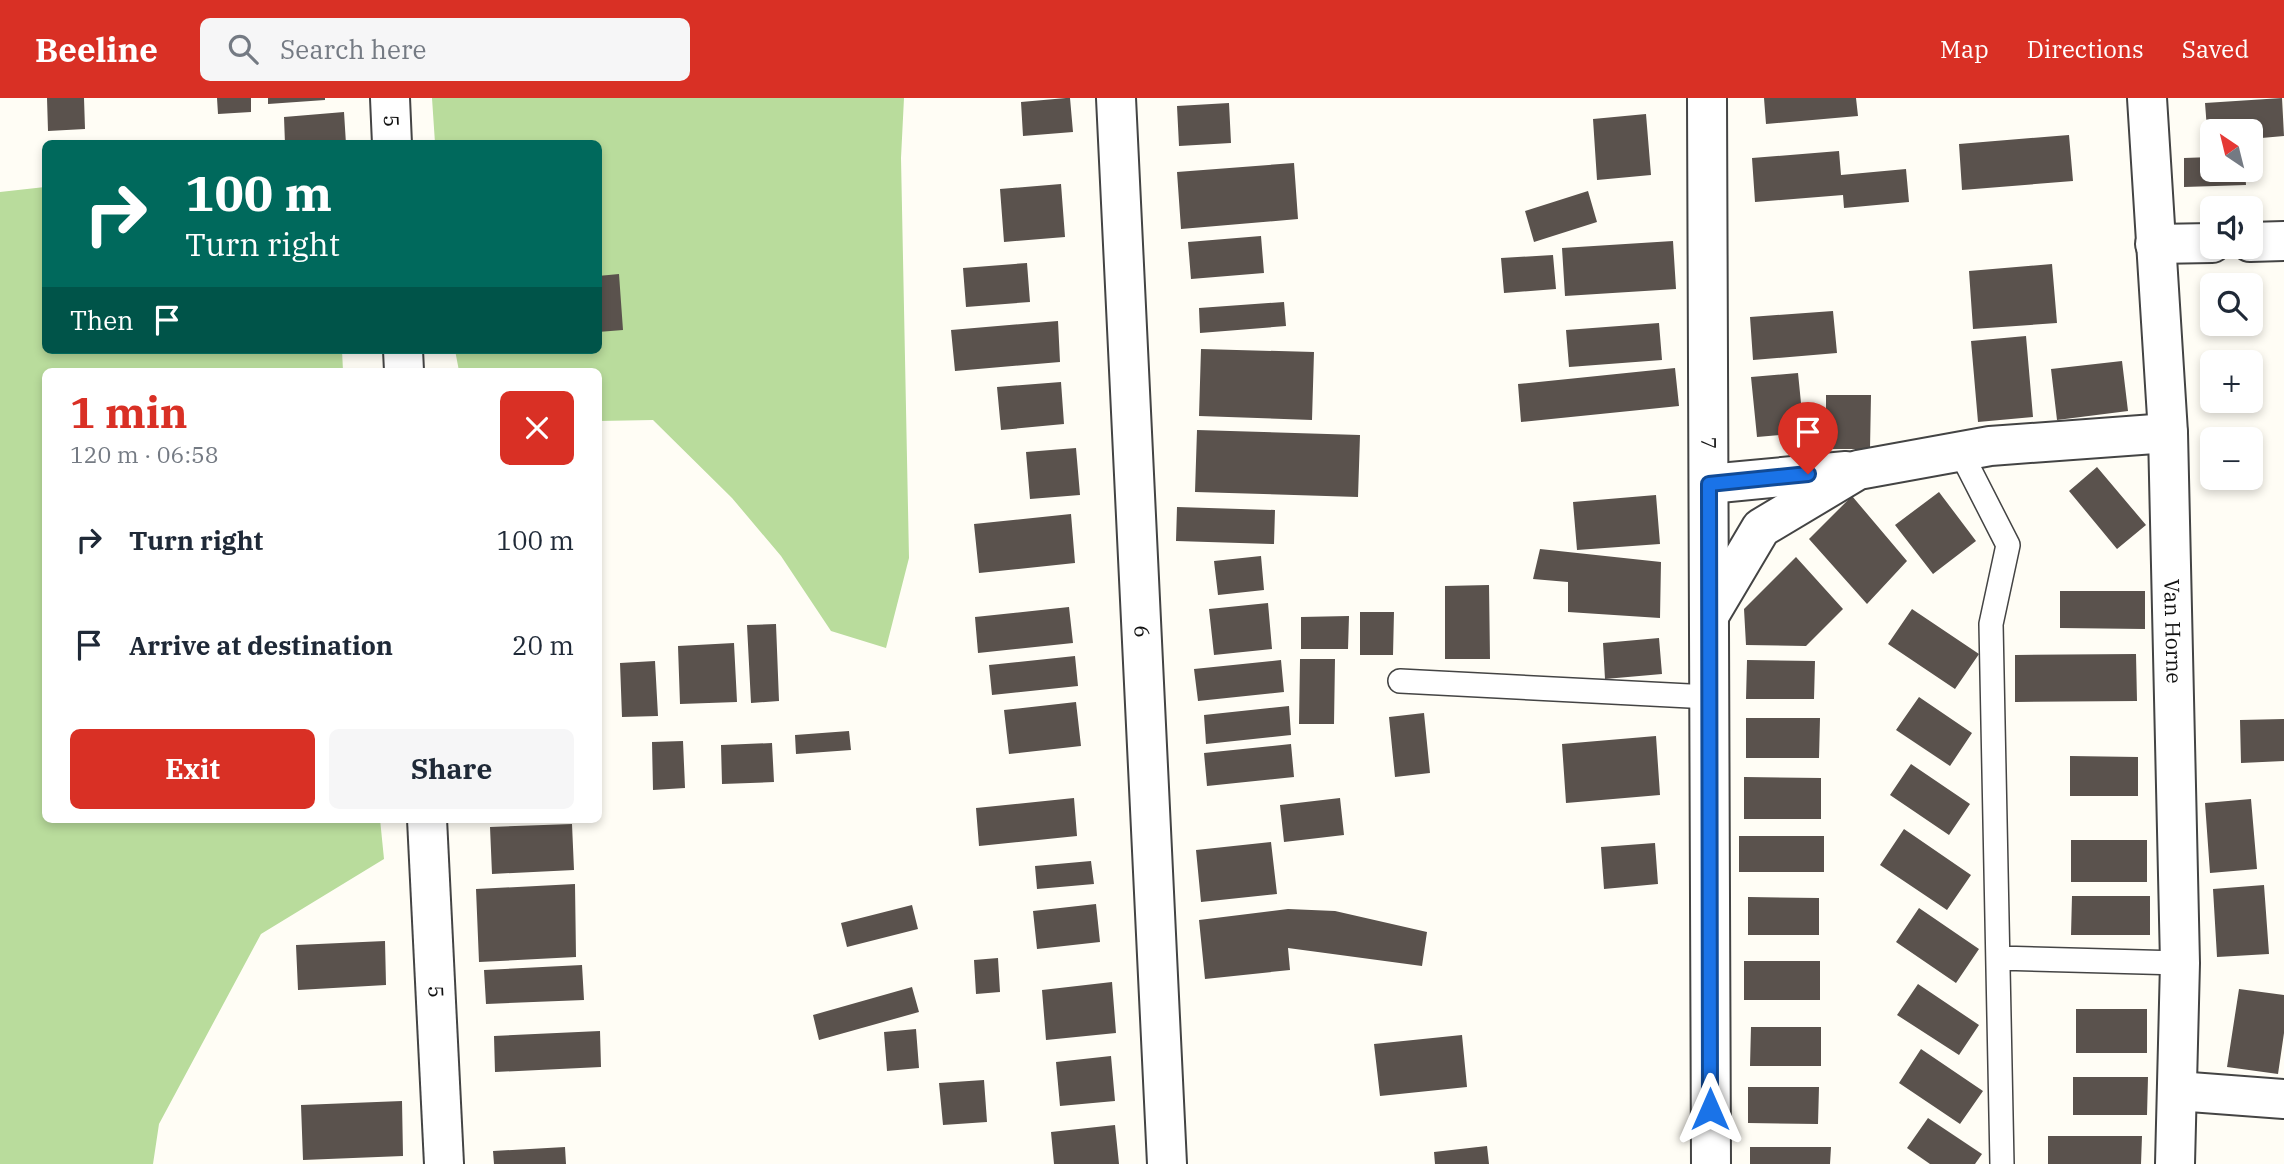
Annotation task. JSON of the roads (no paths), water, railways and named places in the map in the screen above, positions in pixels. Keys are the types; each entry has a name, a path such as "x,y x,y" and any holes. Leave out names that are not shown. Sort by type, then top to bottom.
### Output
{"street":[{"name":"5","path":"390,98 392,140"},
{"name":"6","path":"1116,98 1167,1164"},
{"name":"7","path":"1707,98 1711,1164"},
{"name":"Van Horne","path":"2147,98 2168,432 2180,963 2175,1164"},
{"path":"2263,242 2284,241"},
{"path":"2155,244 2200,243"},
{"path":"1709,484 1858,470 1990,446 2168,432"},
{"path":"1709,616 1761,528 1858,470"},
{"name":"5","path":"427,823 444,1164"},
{"path":"2176,1091 2284,1099"}],"lane":[{"path":"1960,451 2008,545 1991,624 2003,1164"},
{"path":"1400,681 1709,697"},
{"path":"1998,958 2180,963"}]}
